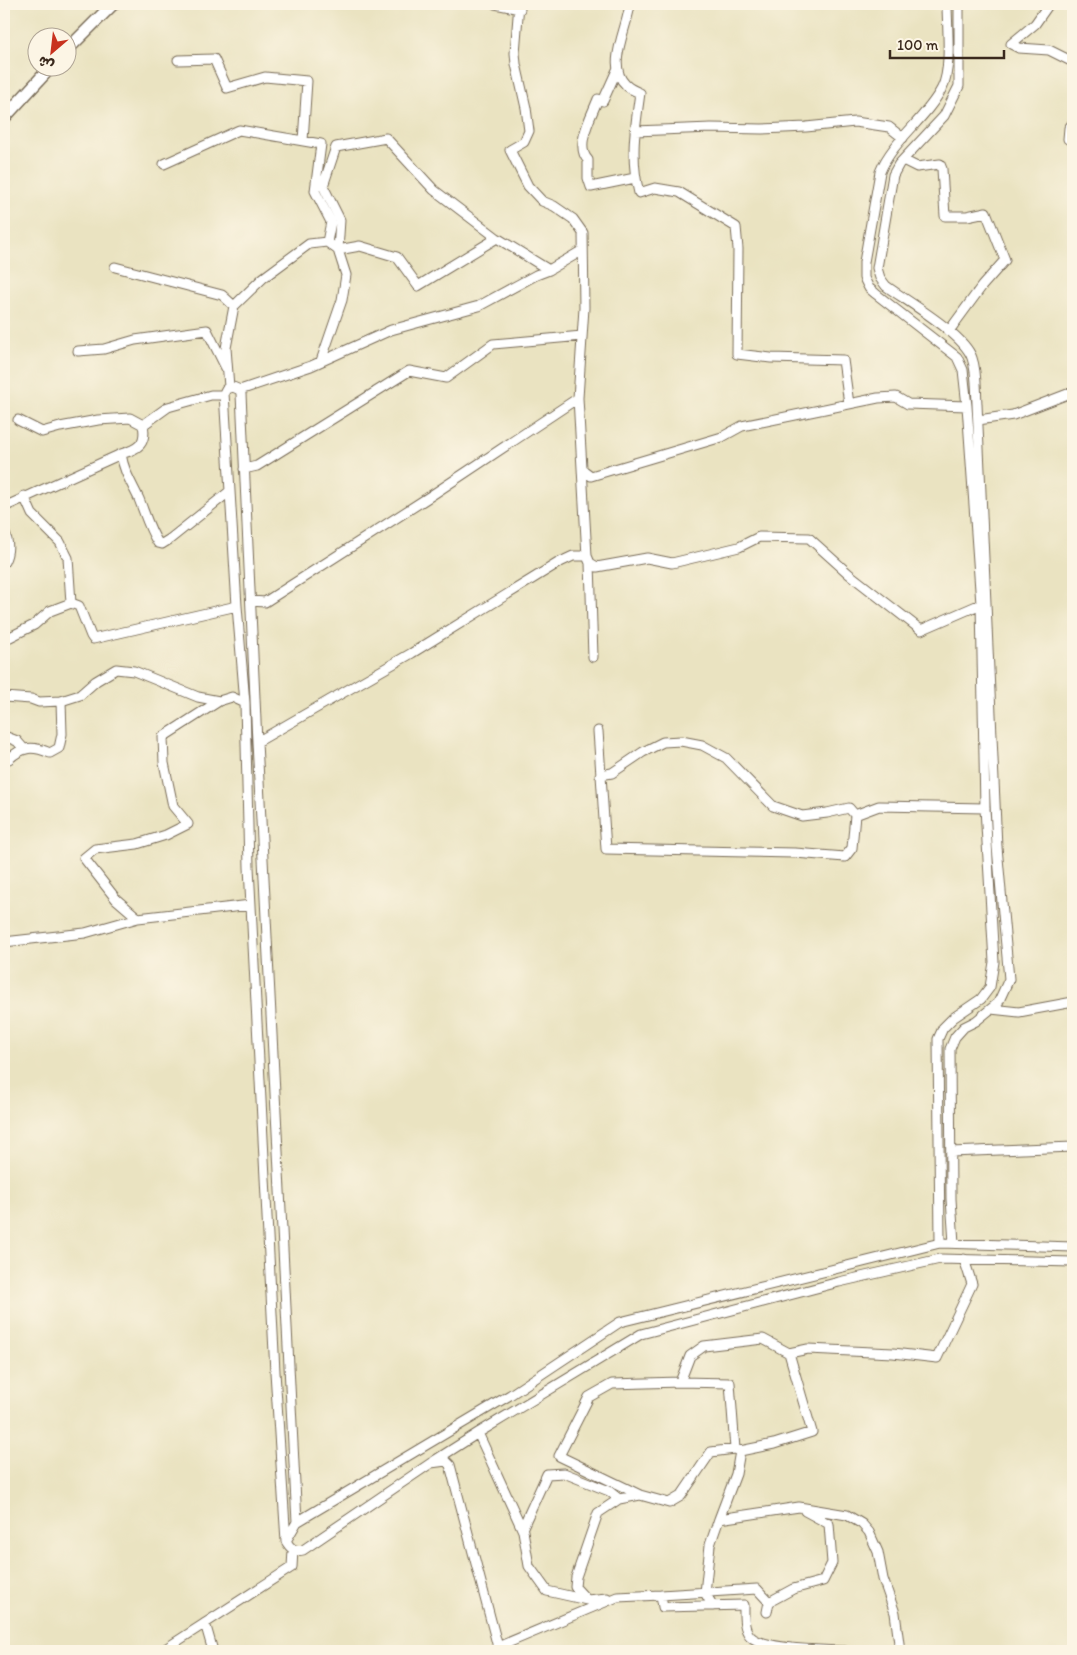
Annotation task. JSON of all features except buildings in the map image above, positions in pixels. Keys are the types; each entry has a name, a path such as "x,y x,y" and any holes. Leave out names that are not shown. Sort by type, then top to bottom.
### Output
{"street":[{"path":"78,40 112,4"},
{"path":"495,4 521,6 516,64 529,131 524,142 510,150 528,186 542,201 554,206 573,219 583,233 584,308 578,398 593,657"},
{"path":"630,4 616,63 617,70 626,85 640,93 634,131 633,171 639,193 655,188 679,192 736,227 738,249 737,354 771,358 844,360 849,404"},
{"path":"940,1243 938,1039 943,1028 948,1023 981,999 990,987 994,962 985,808 980,604 967,406 963,370 957,357 869,288 864,278 864,262 880,172 885,159 942,86 948,60 947,4"},
{"path":"954,1244 950,1152 950,1048 955,1037 964,1028 998,1003 1009,979 997,847 974,367 971,356 964,344 886,286 880,278 878,268 893,175 903,160 944,116 959,86 959,4"},
{"path":"1049,4 1035,24 1011,44 1019,48 1049,50 1073,62"},
{"path":"178,60 214,59 226,88 265,77 307,81 303,141"},
{"path":"617,70 603,101 598,99 592,113 582,144 583,155 588,160 588,178 591,187 635,178"},
{"path":"4,118 41,78"},
{"path":"634,131 711,128 762,129 855,122 889,126 903,138"},
{"path":"1068,139 1069,128 1073,122"},
{"path":"164,164 239,130 321,144 315,191 331,222 326,242"},
{"path":"321,361 342,300 346,275 338,250 340,220 323,186 336,147 386,138 434,190 497,238 549,270"},
{"path":"903,160 917,167 940,164 942,169 945,216 967,216 986,212 1005,260 982,286 949,331"},
{"path":"162,1651 292,1567 293,1550 286,1541 275,1372 251,905 245,703 224,395 229,387 226,348 234,306 263,278 309,244 326,242 338,250 360,246 397,257 418,286 497,238"},
{"path":"229,387 240,390 321,361 391,330 480,306 583,250"},
{"path":"115,267 222,296 234,306"},
{"path":"78,351 104,349 135,340 207,330 228,373"},
{"path":"244,468 257,466 409,371 446,378 493,344 582,336"},
{"path":"240,390 297,1522"},
{"path":"978,420 1013,415 1073,392"},
{"path":"143,425 168,407 211,395 224,395"},
{"path":"583,470 591,476 620,469 722,437 742,426 849,404 896,397 908,404 967,406"},
{"path":"251,601 265,602 432,495 578,398"},
{"path":"4,507 24,496 58,483 121,454 133,451 143,442 145,434 143,425 130,418 70,425 42,432 18,420"},
{"path":"121,454 124,470 139,500 152,534 158,543 162,544 170,540 230,491"},
{"path":"24,496 32,514 60,542 68,558 71,603"},
{"path":"4,532 7,538 8,553 4,562"},
{"path":"257,742 412,653 558,563 573,556 588,560 597,567 647,558 672,563 739,547 759,537 809,538 849,574 921,630 980,604"},
{"path":"4,637 34,625 50,611 71,603 79,606 93,639 237,606"},
{"path":"4,697 31,699 39,702 61,701 80,695 96,682 116,670 134,670 198,698 219,701"},
{"path":"138,918 116,899 84,858 95,849 138,844 188,824 173,806 164,763 163,737 219,701 232,697 245,703"},
{"path":"4,759 9,759 24,749 38,748 50,753 59,748 62,734 61,701"},
{"path":"598,731 606,849 795,853 845,857 852,848 855,815"},
{"path":"4,736 17,741 24,749"},
{"path":"600,775 612,773 643,752 663,742 688,742 702,745 726,758 773,806 802,816 848,808 855,815"},
{"path":"855,815 879,806 985,808"},
{"path":"4,942 85,933 138,918 251,905"},
{"path":"991,1009 1019,1012 1073,1002"},
{"path":"950,1152 1073,1147"},
{"path":"286,1541 297,1522 510,1395 620,1322 940,1243 1073,1247"},
{"path":"293,1550 303,1550 431,1463 641,1334 856,1278 940,1259 1073,1262"},
{"path":"680,1382 690,1356 704,1346 762,1339 789,1353 808,1349 893,1353 937,1358 972,1284 964,1259"},
{"path":"713,1606 705,1593 710,1545 736,1474 737,1450 730,1384 680,1382 612,1384 589,1397 559,1456 640,1495 669,1503 681,1496 711,1452 737,1450 774,1444 812,1432 789,1353"},
{"path":"478,1433 522,1529 529,1566 547,1591 587,1600 757,1589 770,1602"},
{"path":"431,1463 446,1461 450,1465 498,1649 617,1597"},
{"path":"522,1529 547,1474 564,1473 609,1491 619,1499"},
{"path":"587,1600 575,1587 576,1577 598,1513 619,1499 640,1495"},
{"path":"719,1519 799,1507 847,1515 862,1524 869,1532 878,1552 883,1579 895,1613 900,1651"},
{"path":"767,1612 770,1602 792,1589 823,1582 832,1563 829,1524 799,1507"},
{"path":"661,1595 664,1607 744,1605 745,1626 750,1636 769,1646 845,1651"},
{"path":"205,1623 213,1651"}]}
